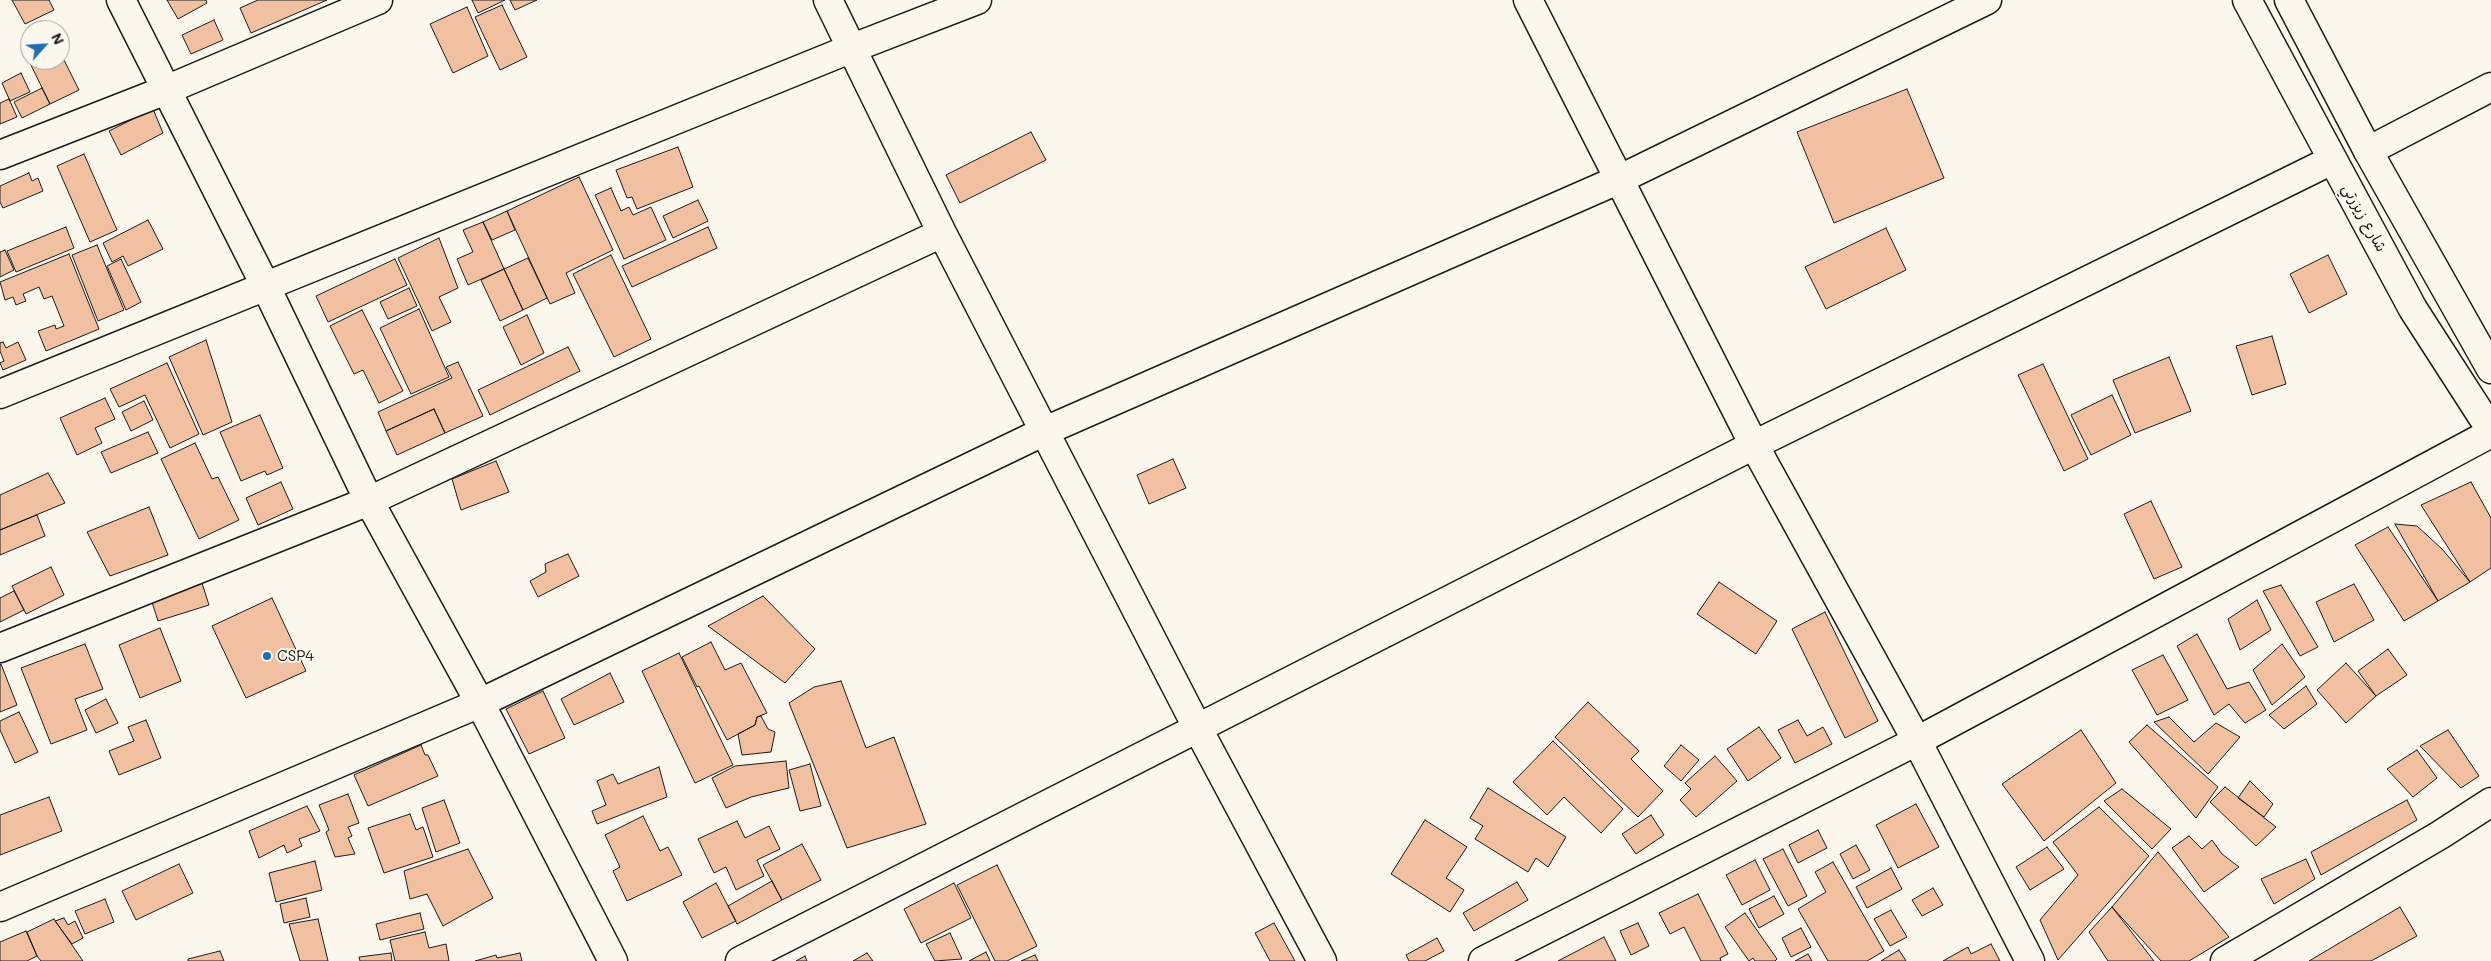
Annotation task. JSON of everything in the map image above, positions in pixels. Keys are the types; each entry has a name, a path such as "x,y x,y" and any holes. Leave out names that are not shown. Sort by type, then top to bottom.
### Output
{"street":[{"path":"121,0 266,287 369,501 480,703 612,961"},
{"path":"0,155 166,90 378,0"},
{"path":"828,0 850,49 942,233 1046,431 1196,728 1322,961"},
{"path":"0,394 850,49 977,0"},
{"path":"1528,0 1754,445 1917,741 2030,961"},
{"path":"0,907 480,703 1046,431 1620,180 1988,0"},
{"name":"شارع زيزرتي","path":"2247,0 2413,309 2491,432"},
{"path":"2289,0 2368,150 2491,369"},
{"path":"2368,150 2491,87"},
{"path":"740,961 1754,445 2332,160"},
{"path":"0,648 369,501 942,233"},
{"path":"1483,961 1917,741 2491,432"},
{"path":"2224,961 2440,835 2491,802"}],"building":[{"path":"12,0 49,0 54,10 33,20 23,20"},
{"path":"167,0 206,0 207,3 178,19"},
{"path":"258,0 327,0 251,33 240,8"},
{"path":"472,0 505,0 478,13"},
{"path":"510,0 537,0 515,10"},
{"path":"502,5 527,57 500,70 475,17"},
{"path":"467,7 488,56 453,73 430,24"},
{"path":"214,20 223,40 191,54 182,35"},
{"path":"33,70 69,70 79,90 50,104"},
{"path":"21,73 30,92 10,101 2,83"},
{"path":"42,88 50,104 22,118 14,102"},
{"path":"1907,89 1944,178 1834,223 1797,132"},
{"path":"9,99 17,117 0,124 0,103"},
{"path":"153,109 163,133 121,155 109,131"},
{"path":"1031,132 1046,160 960,203 946,175"},
{"path":"678,147 693,187 637,209 632,197 627,198 616,170"},
{"path":"84,154 117,230 90,242 57,166"},
{"path":"29,173 32,181 38,178 43,191 3,208 0,202 0,186"},
{"path":"579,177 613,250 566,273 575,293 550,304 507,211"},
{"path":"611,188 621,211 629,207 633,215 651,207 666,240 624,259 595,195"},
{"path":"698,200 708,221 673,238 663,216"},
{"path":"507,211 515,230 492,240 483,222"},
{"path":"148,220 163,249 128,266 123,256 112,262 103,243"},
{"path":"483,222 504,269 468,285 457,259 473,252 463,230"},
{"path":"66,227 74,248 16,272 7,251"},
{"path":"708,227 717,248 632,287 622,266"},
{"path":"1886,228 1906,270 1826,309 1805,267"},
{"path":"439,238 458,288 439,297 451,322 432,331 398,258"},
{"path":"97,245 124,310 98,321 72,255"},
{"path":"5,250 14,270 0,277 0,252"},
{"path":"69,254 99,329 46,351 38,331 55,325 56,329 64,326 52,296 44,299 39,287 23,294 26,301 16,305 13,297 5,300 0,282"},
{"path":"611,255 651,339 614,357 573,274"},
{"path":"2328,255 2347,294 2309,313 2290,274"},
{"path":"528,258 547,298 523,310 504,269"},
{"path":"121,259 141,302 126,310 107,266"},
{"path":"395,259 407,285 328,322 316,296"},
{"path":"504,269 523,310 500,321 481,280"},
{"path":"409,288 417,306 388,319 380,302"},
{"path":"419,309 449,377 411,394 380,328"},
{"path":"362,310 403,391 379,403 363,370 354,374 330,326"},
{"path":"527,315 544,353 521,365 503,327"},
{"path":"2272,336 2286,384 2252,395 2236,346"},
{"path":"206,340 232,422 203,435 169,357"},
{"path":"3,342 6,348 18,342 26,360 3,370 0,363 4,361 0,351 0,343"},
{"path":"568,347 580,371 490,415 478,390"},
{"path":"2169,357 2191,411 2135,433 2113,380"},
{"path":"458,362 483,416 445,433 434,409 386,431 378,412 452,378 446,367"},
{"path":"167,363 199,434 170,448 145,395 119,407 110,389"},
{"path":"2043,364 2088,459 2064,471 2018,375"},
{"path":"2112,395 2131,435 2091,455 2071,415"},
{"path":"105,398 115,419 95,428 102,443 77,455 60,418"},
{"path":"144,401 153,420 131,431 122,412"},
{"path":"434,409 445,433 397,455 386,431"},
{"path":"260,415 283,468 267,475 265,471 241,481 220,432"},
{"path":"148,432 158,453 111,473 101,452"},
{"path":"195,443 212,479 218,477 239,520 199,539 161,459"},
{"path":"1173,459 1186,488 1149,504 1137,475"},
{"path":"496,461 509,492 461,510 452,479"},
{"path":"48,473 65,503 0,530 0,495"},
{"path":"281,482 293,509 258,525 246,498"},
{"path":"2471,482 2491,518 2491,568 2470,582 2421,505"},
{"path":"2151,501 2182,567 2154,579 2124,514"},
{"path":"149,507 168,555 110,576 87,532"},
{"path":"37,515 45,536 0,555 0,530"},
{"path":"2395,524 2417,526 2442,549 2470,582 2438,601"},
{"path":"2388,527 2438,601 2404,621 2355,545"},
{"path":"568,554 579,576 538,597 530,581 546,572 545,564"},
{"path":"51,567 64,595 26,614 12,586"},
{"path":"1719,582 1777,621 1756,654 1697,614"},
{"path":"202,583 209,605 158,621 151,599"},
{"path":"2354,584 2374,620 2334,642 2316,602"},
{"path":"2281,585 2318,647 2300,656 2263,591"},
{"path":"14,591 24,610 0,622 0,598"},
{"path":"763,596 815,649 785,683 708,626"},
{"path":"272,598 306,671 246,698 212,626"},
{"path":"2257,600 2271,630 2240,650 2228,619"},
{"path":"1825,612 1878,721 1845,738 1792,629"},
{"path":"160,628 181,681 140,698 119,645"},
{"path":"2197,634 2227,689 2249,682 2266,710 2245,723 2229,704 2214,715 2177,646"},
{"path":"711,642 725,670 741,663 767,713 757,717 755,725 727,740 682,657"},
{"path":"85,644 103,689 75,699 87,730 51,744 21,668"},
{"path":"2282,644 2305,677 2272,705 2253,670"},
{"path":"2388,649 2407,675 2376,696 2358,671"},
{"path":"679,653 733,765 695,783 642,671"},
{"path":"2163,655 2188,700 2157,715 2132,670"},
{"path":"2346,663 2376,696 2346,723 2317,690"},
{"path":"0,665 17,705 0,712"},
{"path":"610,673 624,702 574,725 561,699"},
{"path":"841,681 866,748 894,737 926,824 847,848 789,703 814,687"},
{"path":"2306,686 2317,704 2284,729 2269,715"},
{"path":"543,691 565,738 529,754 506,709"},
{"path":"106,699 118,723 96,733 85,710"},
{"path":"1588,702 1639,751 1631,759 1663,791 1638,817 1555,737"},
{"path":"19,712 38,752 15,763 0,730 0,721"},
{"path":"761,716 768,729 775,732 771,752 742,755 738,734 755,725 757,717"},
{"path":"2169,717 2194,742 2216,723 2240,737 2208,774 2154,722"},
{"path":"146,720 161,758 119,775 109,751 134,741 128,727"},
{"path":"1798,720 1807,736 1823,727 1832,744 1795,763 1778,730"},
{"path":"2147,725 2218,787 2196,818 2129,742"},
{"path":"1759,727 1781,758 1748,781 1727,749"},
{"path":"2081,730 2116,783 2044,841 2002,784"},
{"path":"2448,730 2479,776 2461,788 2420,746"},
{"path":"1553,741 1623,809 1601,833 1564,797 1547,815 1513,782"},
{"path":"421,745 438,776 368,806 354,775"},
{"path":"1681,745 1699,760 1681,781 1664,766"},
{"path":"2417,750 2437,778 2413,797 2387,769"},
{"path":"1715,756 1737,781 1696,817 1680,800 1691,789 1685,783"},
{"path":"786,761 789,788 751,797 726,808 712,778 735,766"},
{"path":"810,764 821,806 800,811 789,770"},
{"path":"659,767 667,797 597,824 592,811 606,805 597,781 613,774 618,784"},
{"path":"2250,781 2273,804 2264,817 2238,798"},
{"path":"2225,787 2276,827 2256,846 2210,802"},
{"path":"1488,788 1566,837 1548,867 1536,858 1528,872 1475,839 1483,826 1470,818"},
{"path":"2122,789 2171,829 2152,849 2104,801"},
{"path":"348,794 359,823 348,827 352,836 348,838 355,854 335,857 326,832 329,830 319,805"},
{"path":"49,797 62,831 0,855 0,815"},
{"path":"444,800 460,843 436,852 422,808"},
{"path":"2407,800 2417,820 2321,875 2311,852"},
{"path":"1916,804 1939,847 1898,868 1876,825"},
{"path":"307,806 320,831 299,839 302,846 287,853 284,845 259,858 249,831"},
{"path":"2099,807 2149,856 2058,960 2040,920 2078,875 2053,842"},
{"path":"410,814 416,830 423,827 433,857 384,873 368,828"},
{"path":"1651,815 1664,835 1636,854 1622,834"},
{"path":"643,816 660,851 668,847 682,875 627,901 613,871 620,867 605,835"},
{"path":"1425,820 1467,847 1446,878 1464,890 1450,912 1391,874"},
{"path":"737,821 745,838 769,826 780,849 757,860 764,876 736,890 726,867 714,873 698,839"},
{"path":"1818,830 1827,848 1798,863 1789,845"},
{"path":"2189,836 2202,849 2212,840 2222,854 2239,867 2204,892 2172,848"},
{"path":"802,844 821,880 782,900 763,865"},
{"path":"1856,845 1870,870 1853,879 1840,854"},
{"path":"2047,847 2064,869 2030,890 2016,867"},
{"path":"468,849 493,898 443,926 427,894 410,899 404,871"},
{"path":"1783,849 1807,896 1788,906 1763,859"},
{"path":"2158,852 2229,937 2189,961 2161,961 2112,907"},
{"path":"2306,859 2315,879 2274,904 2261,879"},
{"path":"1755,860 1770,890 1742,905 1726,875"},
{"path":"315,861 322,890 276,902 269,873"},
{"path":"1833,862 1884,951 1867,961 1828,961 1798,909 1826,892 1815,872"},
{"path":"179,864 193,893 136,920 122,891"},
{"path":"997,865 1037,946 1007,961 995,961 957,885"},
{"path":"1891,868 1902,889 1867,908 1856,887"},
{"path":"772,881 782,900 737,924 728,906"},
{"path":"1517,882 1528,900 1474,931 1463,913"},
{"path":"716,883 736,921 702,938 683,902"},
{"path":"954,883 971,918 921,943 904,909"},
{"path":"1933,888 1943,905 1922,916 1912,900"},
{"path":"1698,894 1728,954 1720,958 1721,961 1701,961 1684,927 1670,934 1659,913"},
{"path":"1774,896 1784,914 1759,928 1749,909"},
{"path":"306,898 310,917 284,923 280,904"},
{"path":"105,899 114,922 85,934 75,911"},
{"path":"2112,907 2154,961 2108,961 2089,932"},
{"path":"2400,907 2417,936 2371,961 2309,961"},
{"path":"1891,910 1907,937 1890,946 1874,919"},
{"path":"420,913 424,929 380,940 376,924"},
{"path":"1745,913 1777,959 1775,961 1755,961 1753,958 1749,961 1725,927"},
{"path":"64,918 68,925 75,921 83,938 72,944 55,921"},
{"path":"54,919 83,961 41,961 37,956 27,932"},
{"path":"318,919 328,961 300,961 289,924"},
{"path":"1274,923 1295,961 1270,961 1255,933"},
{"path":"1638,923 1649,946 1631,955 1620,931"},
{"path":"1801,928 1811,947 1791,957 1782,938"},
{"path":"26,931 37,956 27,961 0,961 0,942"},
{"path":"425,932 429,948 446,944 449,961 395,961 390,940"},
{"path":"950,933 962,959 935,961 926,944"},
{"path":"1604,937 1616,961 1558,961"},
{"path":"1437,938 1444,951 1425,961 1409,961 1406,955"},
{"path":"1991,944 2000,961 1943,961 1968,947 1971,954"},
{"path":"1899,950 1906,961 1881,961"},
{"path":"220,951 224,961 188,961 188,959"},
{"path":"986,952 990,961 969,961"},
{"path":"391,953 392,961 360,961 359,957"},
{"path":"520,953 522,961 475,961 496,955 497,958"},
{"path":"867,953 873,961 853,961"},
{"path":"1808,954 1812,961 1795,961"},
{"path":"1035,955 1038,961 1021,961"},
{"path":"805,956 807,961 796,961"}],"place":[{"name":"CSP4","path":"267,656"}]}
